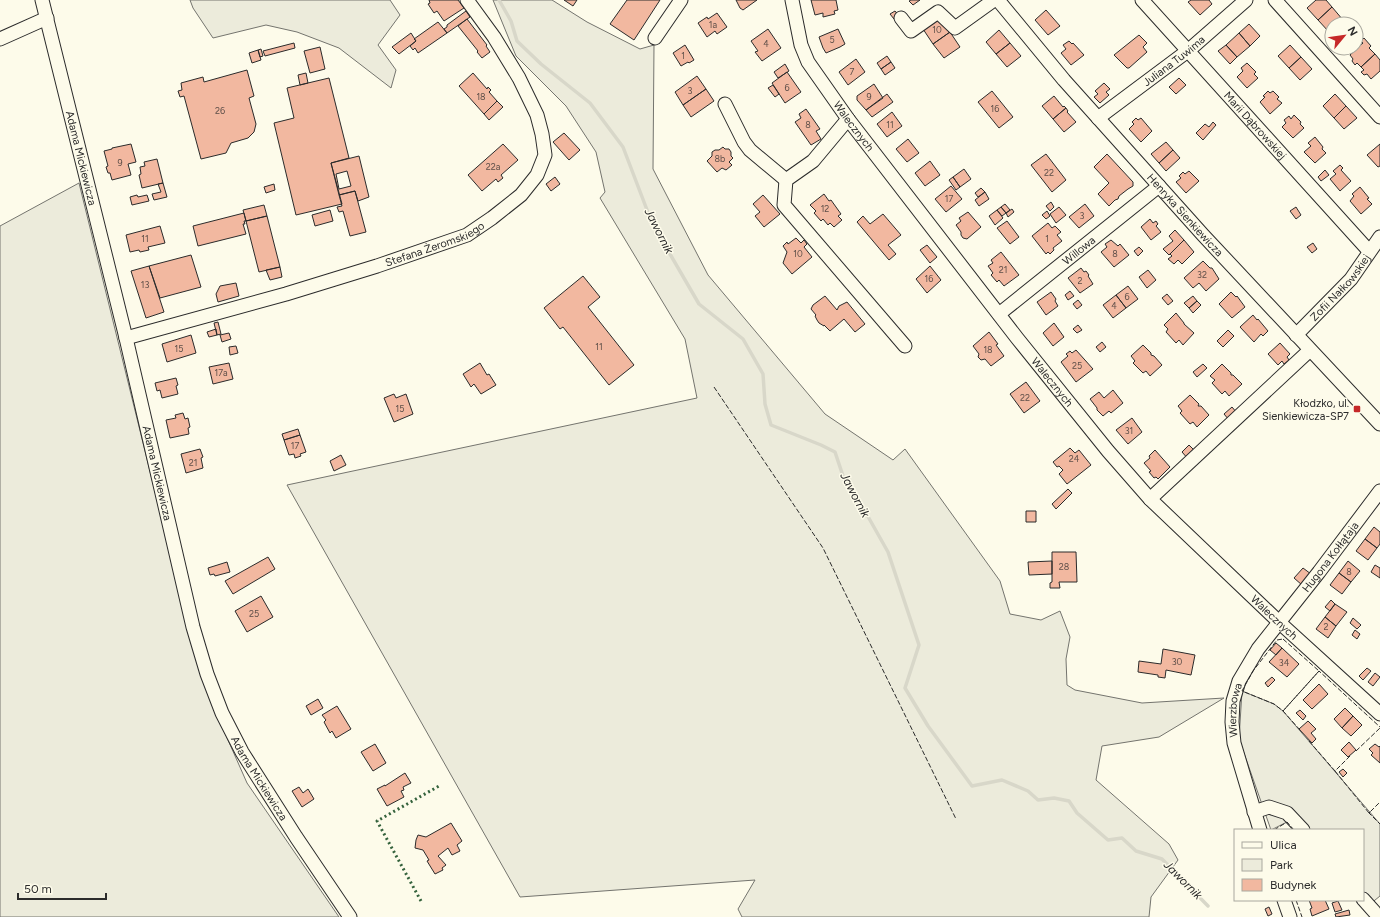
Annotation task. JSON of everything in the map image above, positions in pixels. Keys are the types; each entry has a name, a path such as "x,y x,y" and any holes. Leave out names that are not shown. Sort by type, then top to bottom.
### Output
{"street":[{"name":"Adama Mickiewicza","path":"42,0 126,338 193,627 206,668 220,706 242,752 349,916"},
{"name":"Stefana Żeromskiego","path":"126,338 286,294 377,266 467,235 521,195 537,175 545,155 537,115 519,78 494,37 467,0"},
{"path":"655,38 681,0"},
{"name":"Walecznych","path":"792,0 804,53 808,62 848,119 999,314 1108,451 1150,499 1280,623 1380,714"},
{"path":"901,18 910,31 938,12 955,28 994,0"},
{"name":"Henryka Sienkiewicza","path":"998,0 1064,80 1203,235 1380,424"},
{"name":"Marii Dąbrowskiej","path":"1142,0 1189,50 1369,251"},
{"name":"Juliana Tuwima","path":"1098,118 1189,50 1246,0"},
{"path":"1275,0 1380,117"},
{"path":"0,39 47,18"},
{"path":"725,104 744,142 750,150 786,180"},
{"path":"786,180 813,161 848,119"},
{"path":"786,180 784,204 905,346"},
{"name":"Willowa","path":"999,314 1159,186"},
{"name":"Zofii Nałkowskiej","path":"1296,335 1351,279 1380,237"},
{"path":"1150,499 1310,350"},
{"name":"Hugona Kołłątaja","path":"1280,623 1380,491"},
{"name":"Wierzbowa","path":"1260,829 1234,743 1232,722 1233,702 1239,681 1258,649 1280,623"},
{"path":"1254,812 1269,807 1282,811 1287,813 1302,829"},
{"path":"1364,900 1379,917"},
{"path":"1284,901 1290,917"}],"green space":[{"path":"190,0 390,0 400,15 378,45 396,70 391,88 339,48 297,32 266,25 213,38 193,8"},
{"path":"493,0 552,0 587,22 640,49 654,45 653,169 708,275 825,414 893,460 905,449 1000,581 1010,614 1041,620 1060,611 1070,637 1066,659 1067,685 1075,690 1142,703 1224,698 1159,737 1102,746 1096,780 1169,844 1178,860 1151,897 1149,917 742,917 738,909 755,880 520,897 287,485 697,398 685,339 600,198 605,192 596,152 566,106 516,56"},
{"path":"79,183 195,654 217,715 247,783 339,917 0,917 0,226"},
{"path":"1242,691 1274,704 1283,711 1380,824 1380,896 1364,909 1357,901 1364,901 1364,829 1293,829 1287,822 1271,829 1239,739"}],"building":[{"path":"429,0 458,0 464,8 444,21 437,11 434,13 428,4 430,3"},
{"path":"564,0 577,0 573,6"},
{"path":"627,0 660,0 634,40 610,24"},
{"path":"736,0 757,0 743,10 740,8"},
{"path":"811,0 836,0 838,10 834,11 835,14 823,17 823,13 815,15"},
{"path":"920,0 913,5 909,1"},
{"path":"1191,0 1209,0 1212,4 1200,15 1188,2"},
{"path":"1316,0 1326,0 1332,7 1318,20 1307,8"},
{"path":"1332,7 1340,16 1324,16 1324,27 1318,20"},
{"path":"1046,10 1060,26 1048,35 1035,20"},
{"path":"466,11 470,17 447,33 444,29 447,25"},
{"path":"895,11 899,16 894,19 890,14"},
{"path":"717,13 727,27 717,34 715,31 707,37 698,23"},
{"path":"939,18 950,32 933,44 923,29"},
{"path":"467,19 487,45 486,46 490,52 482,58 458,26"},
{"path":"438,22 447,33 418,53 415,48 413,50 410,46 416,41 414,39"},
{"path":"1249,24 1260,36 1250,46 1239,33"},
{"path":"768,29 781,48 762,61 755,52 758,51 751,41"},
{"path":"838,29 845,44 826,53 819,37"},
{"path":"999,30 1010,43 996,54 986,42"},
{"path":"950,32 960,47 944,58 933,44"},
{"path":"411,33 416,41 399,54 392,47"},
{"path":"1239,33 1250,46 1237,57 1226,45"},
{"path":"1139,35 1147,43 1143,47 1147,52 1129,68 1127,68 1114,55"},
{"path":"1364,38 1371,46 1369,48 1375,54 1361,67 1357,63 1355,65 1352,61 1353,59 1351,56 1364,56"},
{"path":"1069,41 1072,44 1073,43 1084,55 1071,65 1061,53 1066,49 1063,45"},
{"path":"294,43 295,48 265,56 263,51"},
{"path":"1010,43 1021,56 1007,67 996,54"},
{"path":"685,45 694,60 681,66 673,53"},
{"path":"1226,45 1237,57 1230,64 1218,51"},
{"path":"1290,45 1301,57 1289,68 1278,56"},
{"path":"320,47 325,69 310,73 304,51"},
{"path":"261,49 263,56 260,57 258,50"},
{"path":"258,50 261,60 252,63 249,53"},
{"path":"1375,54 1380,60 1380,71 1371,79 1367,74 1364,75 1361,72 1364,70 1361,67"},
{"path":"887,56 891,62 881,69 877,63"},
{"path":"1301,57 1312,69 1300,80 1289,68"},
{"path":"856,59 865,72 848,85 839,72"},
{"path":"891,62 895,68 885,75 881,69"},
{"path":"1247,63 1256,72 1254,74 1258,78 1247,88 1237,77 1243,71 1241,68"},
{"path":"785,64 789,71 778,78 774,72"},
{"path":"247,70 254,96 249,98 256,124 254,132 248,138 231,143 226,153 201,159 184,96 180,97 178,91 182,90 181,83 203,77 204,82"},
{"path":"787,72 801,92 785,103 772,83"},
{"path":"306,73 308,83 300,85 298,75"},
{"path":"473,73 487,89 488,87 491,90 489,92 497,101 484,114 459,86"},
{"path":"697,76 706,89 683,105 675,92"},
{"path":"329,78 349,158 331,163 342,204 296,215 274,123 294,118 287,88"},
{"path":"1179,78 1186,85 1176,94 1169,87"},
{"path":"1104,83 1110,89 1106,92 1109,95 1100,103 1094,97 1098,94 1095,91"},
{"path":"874,84 883,98 866,110 857,100 857,96"},
{"path":"773,85 779,94 775,97 768,88"},
{"path":"706,89 714,101 691,117 683,105"},
{"path":"992,91 1013,117 999,128 978,102"},
{"path":"1268,91 1270,93 1273,91 1279,97 1277,99 1282,103 1270,114 1260,102"},
{"path":"887,94 893,102 872,117 866,110"},
{"path":"1335,94 1346,106 1334,118 1323,106"},
{"path":"1054,96 1063,107 1064,106 1066,108 1053,119 1042,106"},
{"path":"497,101 503,107 489,120 484,114"},
{"path":"1346,106 1357,118 1344,129 1334,118"},
{"path":"1066,108 1068,111 1067,112 1076,122 1064,132 1053,119"},
{"path":"806,109 820,129 816,131 821,139 811,145 795,122 801,118 799,114"},
{"path":"892,112 902,126 887,137 877,124"},
{"path":"1294,115 1301,122 1300,124 1304,128 1293,138 1282,127 1286,123 1284,120 1289,116 1291,119"},
{"path":"1136,118 1138,120 1141,118 1152,131 1141,142 1129,129 1134,124 1132,122"},
{"path":"1213,122 1216,125 1203,140 1196,133 1205,124 1209,127"},
{"path":"564,133 580,150 569,160 553,142"},
{"path":"1315,137 1326,153 1315,163 1304,152 1311,146 1308,143"},
{"path":"908,139 919,153 907,162 896,149"},
{"path":"1166,142 1173,150 1159,163 1151,154"},
{"path":"131,144 136,162 128,164 131,175 112,180 106,167 108,166 104,151"},
{"path":"503,144 518,160 501,175 503,178 498,182 496,179 482,191 468,175"},
{"path":"1380,144 1380,166 1378,167 1367,155"},
{"path":"723,147 725,149 729,149 731,152 731,156 733,158 729,162 732,165 726,170 722,168 717,172 707,161 712,156 712,152"},
{"path":"1173,150 1180,158 1166,171 1159,163"},
{"path":"1046,154 1066,180 1052,192 1031,165"},
{"path":"1107,154 1133,182 1133,186 1119,196 1118,199 1109,206 1098,194 1109,183 1094,167"},
{"path":"359,156 369,197 358,201 355,191 339,195 331,163","holes":["347,171 351,186 339,189 336,174"]},
{"path":"157,159 163,183 142,188 139,175 141,174 140,167 145,166 144,162"},
{"path":"930,161 940,175 925,186 915,173"},
{"path":"1340,165 1343,168 1341,170 1351,181 1340,191 1330,179 1336,174 1333,171"},
{"path":"964,169 971,179 960,187 953,177"},
{"path":"1325,170 1329,175 1321,181 1318,177"},
{"path":"1189,171 1199,181 1186,193 1176,182 1181,178 1179,176 1183,172 1185,174"},
{"path":"555,177 560,184 551,191 546,184"},
{"path":"953,177 960,187 956,190 949,180"},
{"path":"163,183 167,197 154,200 152,194 161,192 158,184"},
{"path":"274,184 275,190 266,193 264,187"},
{"path":"951,186 962,199 946,212 935,199"},
{"path":"1360,187 1369,198 1367,199 1372,204 1361,214 1350,201 1354,196 1352,194"},
{"path":"981,188 985,192 978,197 975,193"},
{"path":"355,191 366,232 350,236 343,211 339,212 337,207 342,206 339,195"},
{"path":"985,192 989,199 979,206 975,200"},
{"path":"824,194 829,201 831,200 841,214 838,216 842,220 834,227 830,223 828,225 823,219 821,221 814,213 816,211 810,205"},
{"path":"137,195 138,197 147,195 149,201 132,205 130,197"},
{"path":"763,195 780,214 764,227 755,216 760,212 753,204"},
{"path":"1051,202 1054,207 1050,211 1046,206"},
{"path":"1005,204 1010,210 1006,213 1001,207"},
{"path":"1085,204 1094,216 1079,228 1069,217"},
{"path":"264,205 267,216 246,221 243,210"},
{"path":"1001,207 1006,213 1002,216 997,210"},
{"path":"1059,207 1066,215 1056,223 1050,214"},
{"path":"1296,207 1301,215 1296,219 1290,211"},
{"path":"1012,209 1014,212 1008,217 1006,213"},
{"path":"330,210 333,221 315,226 312,215"},
{"path":"997,210 1003,218 995,225 989,216"},
{"path":"1047,211 1050,216 1046,219 1042,215"},
{"path":"968,212 981,227 967,239 963,238 956,225 961,221 959,218"},
{"path":"244,213 246,221 244,221 245,224 243,224 246,234 198,246 193,226"},
{"path":"883,214 901,235 888,245 896,254 889,260 857,222 863,216 870,224"},
{"path":"267,216 280,267 259,272 246,221"},
{"path":"1150,219 1153,223 1156,221 1158,224 1156,226 1161,232 1151,240 1141,227"},
{"path":"1007,221 1019,237 1010,244 997,228"},
{"path":"1048,223 1052,228 1055,226 1061,232 1057,235 1062,241 1053,248 1054,250 1050,254 1048,252 1046,254 1032,236"},
{"path":"160,226 165,243 148,247 149,250 130,252 126,235"},
{"path":"1175,230 1184,240 1169,255 1163,249 1173,241 1169,236"},
{"path":"796,238 801,243 804,240 807,244 804,247 812,257 792,274 783,263 787,252 783,246 787,242 788,244"},
{"path":"1111,240 1118,246 1120,244 1129,255 1114,267 1101,252 1107,247 1105,244"},
{"path":"1184,240 1194,252 1182,264 1178,260 1174,264 1168,259 1172,256 1170,254"},
{"path":"1313,243 1317,249 1312,253 1307,247"},
{"path":"927,245 937,257 930,263 920,250"},
{"path":"1139,247 1143,251 1138,256 1134,251"},
{"path":"1001,252 1019,275 1004,286 999,280 997,282 991,275 993,273 988,266 993,263 991,260"},
{"path":"191,255 201,287 160,298 149,266"},
{"path":"1203,261 1210,268 1212,268 1219,279 1206,291 1199,283 1193,288 1184,278"},
{"path":"149,266 164,312 146,318 131,271"},
{"path":"930,266 941,280 927,293 916,279"},
{"path":"280,267 282,277 270,280 266,270"},
{"path":"1081,268 1089,275 1088,276 1093,284 1080,293 1068,278"},
{"path":"1148,270 1156,280 1147,288 1139,277"},
{"path":"583,276 600,297 588,307 634,365 609,385 563,327 560,329 544,308"},
{"path":"236,283 239,296 218,302 216,294 220,286"},
{"path":"1128,286 1138,299 1126,308 1116,295"},
{"path":"1070,291 1074,296 1068,300 1065,295"},
{"path":"1051,292 1056,299 1055,301 1058,306 1046,315 1037,302"},
{"path":"1231,292 1236,297 1237,296 1245,307 1232,318 1219,304"},
{"path":"1167,294 1173,301 1168,305 1162,298"},
{"path":"1116,295 1126,308 1113,318 1103,305"},
{"path":"825,296 837,310 839,306 847,302 865,324 855,332 844,319 830,331 824,325 819,323 815,316 816,315 811,309 813,305"},
{"path":"1193,296 1197,301 1189,308 1184,303"},
{"path":"1078,300 1082,305 1077,309 1073,304"},
{"path":"1197,301 1201,305 1193,313 1189,308"},
{"path":"1176,313 1184,324 1194,333 1183,345 1179,340 1176,343 1166,332 1168,329 1164,325"},
{"path":"1253,315 1268,331 1263,336 1261,334 1254,342 1240,327"},
{"path":"218,322 221,334 217,335 214,323"},
{"path":"1054,323 1064,337 1053,346 1043,333"},
{"path":"1078,325 1082,330 1077,333 1073,329"},
{"path":"216,329 217,335 209,337 207,332"},
{"path":"1228,330 1234,336 1223,347 1217,341"},
{"path":"989,332 998,344 996,345 1004,356 991,366 985,359 981,360 978,357 979,354 973,346"},
{"path":"229,333 231,339 222,342 220,335"},
{"path":"191,335 196,353 167,362 162,344"},
{"path":"1102,342 1106,347 1100,352 1096,347"},
{"path":"1280,343 1290,354 1287,357 1289,360 1284,364 1282,361 1278,365 1268,354"},
{"path":"1143,345 1162,365 1150,376 1146,371 1143,373 1133,363 1135,361 1131,356"},
{"path":"236,346 238,353 230,355 229,347"},
{"path":"1076,350 1093,369 1076,382 1061,362 1068,356 1066,354 1070,351 1072,353"},
{"path":"229,363 233,379 213,384 209,367"},
{"path":"480,363 487,375 489,374 496,385 481,394 474,384 471,387 463,374"},
{"path":"1203,364 1207,368 1197,377 1193,372"},
{"path":"1222,364 1231,373 1231,375 1233,375 1242,384 1229,396 1225,391 1222,394 1212,383 1215,380 1210,376"},
{"path":"176,378 178,394 162,398 160,390 157,391 155,383"},
{"path":"1026,382 1040,401 1024,413 1010,394"},
{"path":"1113,390 1123,403 1111,413 1109,411 1103,416 1090,399 1099,392 1104,398"},
{"path":"394,394 396,398 406,394 413,414 394,422 384,398"},
{"path":"1190,395 1199,404 1198,406 1201,406 1209,415 1197,427 1193,422 1190,424 1180,413 1182,411 1178,406"},
{"path":"1232,407 1237,413 1229,420 1224,414"},
{"path":"183,413 185,419 188,418 190,427 188,428 189,434 170,438 166,420 176,418 175,415"},
{"path":"1132,418 1142,432 1128,444 1116,430"},
{"path":"298,429 300,435 284,440 282,434"},
{"path":"300,435 306,452 295,458 294,454 289,455 284,440"},
{"path":"1189,445 1197,453 1189,460 1182,452"},
{"path":"1070,448 1075,453 1079,450 1091,465 1067,484 1059,474 1063,470 1059,466 1057,467 1053,462"},
{"path":"200,449 203,457 201,458 203,468 186,473 181,454"},
{"path":"1155,450 1170,467 1158,479 1156,477 1154,478 1149,472 1151,471 1144,463 1150,458 1149,456"},
{"path":"341,455 346,465 334,471 330,461"},
{"path":"1068,489 1072,493 1056,509 1052,504"},
{"path":"1026,511 1036,511 1036,522 1026,522"},
{"path":"1374,527 1380,532 1380,544 1377,548 1365,539"},
{"path":"1365,539 1377,548 1368,560 1356,551"},
{"path":"1052,552 1076,552 1077,582 1059,582 1060,588 1050,588 1050,583 1052,582"},
{"path":"268,557 275,569 233,594 225,581"},
{"path":"1052,561 1052,574 1029,575 1028,562"},
{"path":"1348,561 1360,571 1351,582 1339,573"},
{"path":"227,562 230,572 215,576 214,574 210,575 208,568"},
{"path":"1375,565 1380,568 1380,578 1371,572"},
{"path":"1303,568 1311,574 1302,585 1294,578"},
{"path":"1339,573 1351,582 1342,594 1330,585"},
{"path":"261,596 273,617 247,632 235,611"},
{"path":"1331,600 1335,604 1330,611 1325,607"},
{"path":"1335,604 1347,612 1336,626 1325,617"},
{"path":"1325,617 1336,626 1328,638 1316,629"},
{"path":"1353,618 1361,625 1357,629 1350,623"},
{"path":"1355,630 1360,634 1357,639 1352,635"},
{"path":"1276,643 1282,648 1276,655 1270,650"},
{"path":"1282,648 1299,664 1287,677 1269,662"},
{"path":"1163,649 1195,655 1191,675 1166,670 1165,678 1158,677 1158,675 1138,672 1139,661 1161,664"},
{"path":"1367,668 1371,671 1363,680 1359,676"},
{"path":"1375,673 1380,677 1373,686 1368,682"},
{"path":"1272,677 1275,680 1268,687 1265,683"},
{"path":"1319,684 1328,694 1312,709 1303,700"},
{"path":"318,699 323,708 311,715 306,706"},
{"path":"337,706 351,729 336,738 332,731 330,733 324,722 326,720 322,715"},
{"path":"1345,708 1353,716 1342,728 1334,719"},
{"path":"1300,710 1306,716 1303,720 1296,713"},
{"path":"1353,716 1362,725 1351,736 1342,728"},
{"path":"1308,721 1316,729 1311,733 1316,739 1312,743 1299,729"},
{"path":"1349,742 1356,750 1348,757 1341,750"},
{"path":"375,744 386,763 373,771 361,752"},
{"path":"1375,744 1379,747 1380,746 1380,763 1371,755 1373,753 1369,749"},
{"path":"1343,769 1347,773 1343,777 1339,772"},
{"path":"405,773 411,783 403,787 404,790 401,791 404,797 387,806 377,789 385,786"},
{"path":"299,787 303,793 308,789 314,799 302,807 292,791"},
{"path":"451,823 462,841 457,845 460,851 452,855 448,848 438,856 446,865 442,868 443,870 435,874 427,861 429,860 423,850 415,848 416,840 418,835 426,837"},
{"path":"1309,901 1325,901 1329,909 1312,916 1310,909 1312,908"},
{"path":"1338,901 1342,910 1335,912 1332,903"},
{"path":"1269,907 1272,914 1268,916 1265,909"},
{"path":"1349,910 1350,915 1336,917 1335,914"}],"waterway":[{"name":"Jawornik","path":"499,0 511,21 517,41 541,64 590,103 623,147 652,223 699,304 743,339 763,374 765,404 771,425 835,452 845,482 866,513 888,552 919,645 905,688 928,726 972,786 1002,780 1028,791 1038,800 1054,798 1069,801 1077,813 1108,840 1122,838 1136,851 1162,859 1208,906"}],"hedge":[{"path":"421,901 377,821 439,786"}],"fence":[{"path":"714,387 823,548 956,819"},
{"path":"1283,639 1319,671 1283,711 1274,704 1242,691 1253,671 1277,640 1283,639"},
{"path":"1300,730 1283,711 1319,671 1380,727"},
{"path":"1356,751 1380,728"},
{"path":"1309,741 1335,771 1351,755"},
{"path":"1335,771 1369,813 1380,802"},
{"path":"1370,812 1369,813 1380,824"},
{"path":"1276,829 1287,822 1293,829"},
{"path":"1296,901 1302,917"}],"place":[{"name":"Kłodzko, ul. Sienkiewicza-SP7","path":"1357,409"}]}
